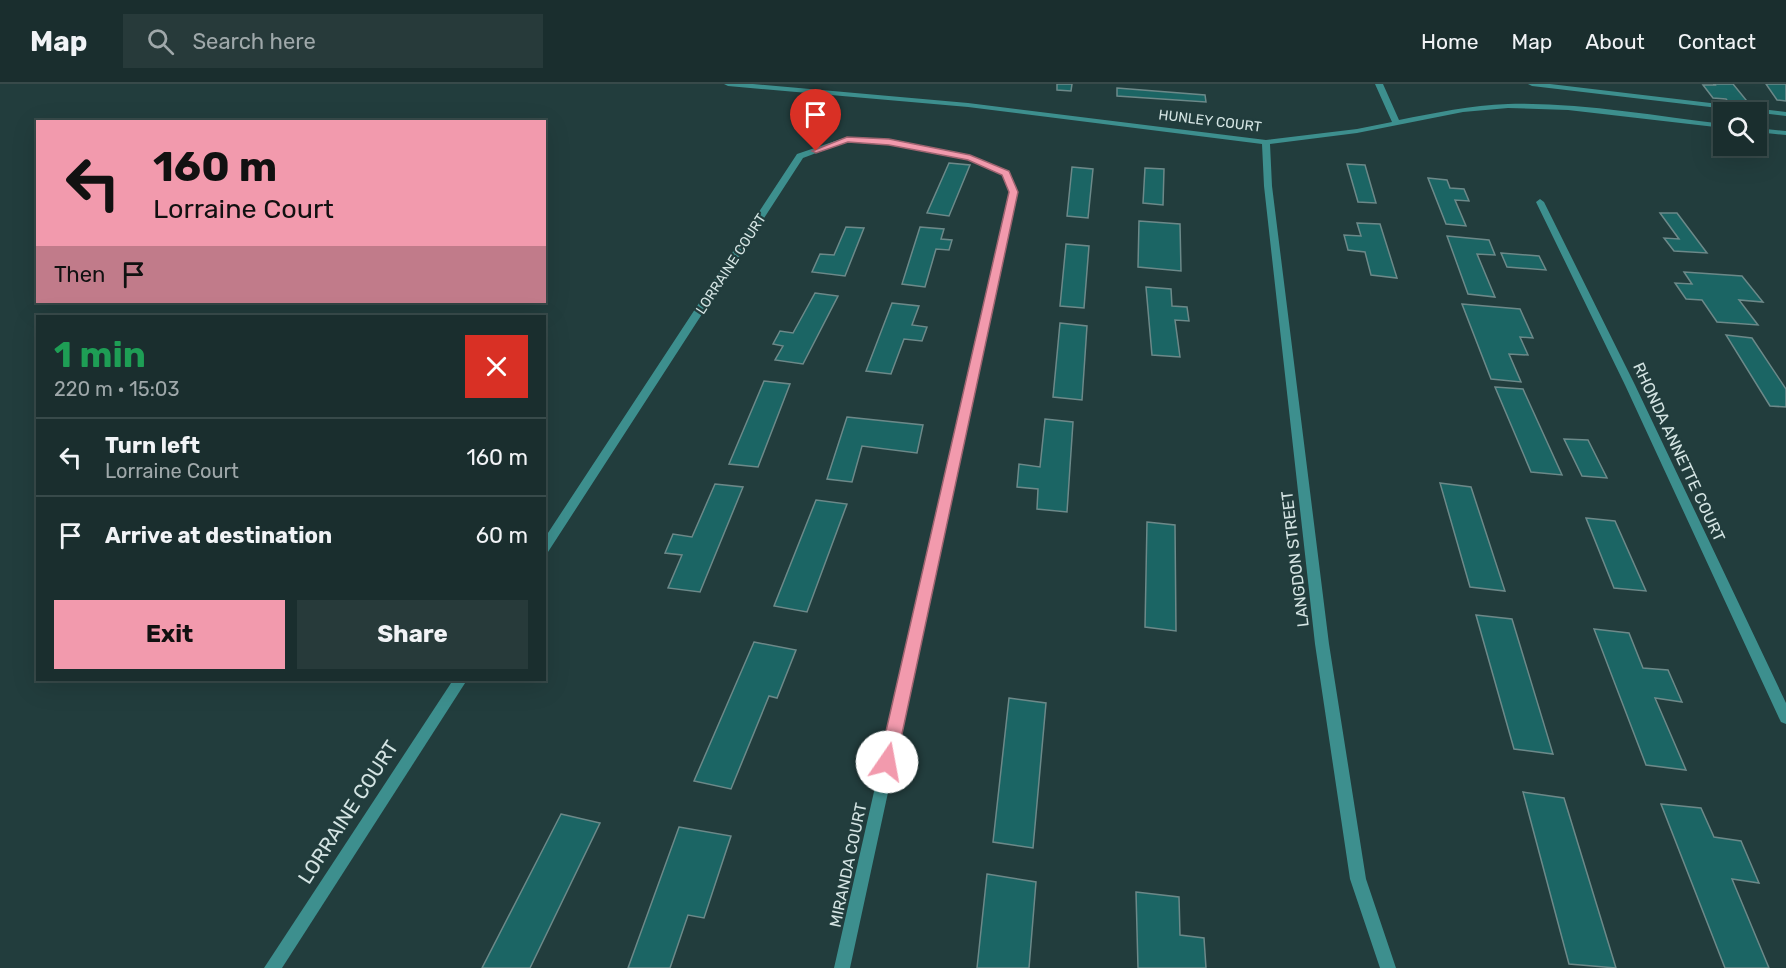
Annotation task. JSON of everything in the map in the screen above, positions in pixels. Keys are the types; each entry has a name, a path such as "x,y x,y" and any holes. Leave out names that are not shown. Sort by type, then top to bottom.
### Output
{"street":[{"name":"HUNLEY COURT","path":"728,84 968,105 1266,142 1357,131 1463,110 1508,106 1568,108 1713,125"},
{"path":"1379,84 1396,122"},
{"path":"1532,84 1786,114"},
{"path":"1767,131 1786,133"},
{"name":"LORRAINE COURT","path":"546,546 801,156 847,139 889,142 970,158 1006,173"},
{"name":"LANGDON STREET","path":"1266,142 1268,186 1322,644 1358,879 1388,968"},
{"name":"MIRANDA COURT","path":"842,968 1014,192 1006,173"},
{"name":"RHONDA ANNETTE COURT","path":"1540,202 1630,385 1786,718"},
{"name":"LORRAINE COURT","path":"272,968 459,681"}],"building":[{"path":"1057,84 1072,84 1071,91 1057,90"},
{"path":"1733,84 1748,102 1728,102 1726,99 1713,98 1703,85"},
{"path":"1766,84 1786,84 1786,101 1777,100"},
{"path":"1117,88 1205,95 1206,102 1117,96"},
{"path":"949,163 970,165 949,216 927,213"},
{"path":"1347,164 1365,165 1376,203 1358,202"},
{"path":"1072,167 1093,169 1088,218 1067,216"},
{"path":"1145,168 1164,169 1163,205 1143,203"},
{"path":"1428,178 1447,180 1450,188 1464,189 1469,201 1455,200 1466,226 1446,224"},
{"path":"1660,213 1677,213 1707,253 1674,251 1664,238 1679,239"},
{"path":"1139,221 1180,224 1181,271 1138,267"},
{"path":"1357,223 1380,224 1397,278 1371,275 1365,252 1348,250 1344,235 1361,236"},
{"path":"846,227 864,228 845,276 812,272 820,254 834,255"},
{"path":"920,227 944,229 941,239 952,240 949,250 936,249 925,287 902,284"},
{"path":"1447,236 1489,240 1495,255 1477,254 1495,297 1468,294"},
{"path":"1066,244 1089,246 1084,308 1060,306"},
{"path":"1501,253 1539,256 1546,270 1507,267"},
{"path":"1684,272 1742,276 1763,302 1739,300 1758,325 1717,322 1702,300 1686,299 1675,283 1692,284"},
{"path":"1146,287 1171,289 1172,306 1187,307 1189,321 1175,320 1180,357 1152,355"},
{"path":"815,293 838,296 803,364 775,360 783,346 773,344 780,331 793,333"},
{"path":"892,303 919,306 912,325 927,327 922,341 904,339 891,374 866,371"},
{"path":"1462,304 1520,309 1533,338 1520,337 1528,355 1509,354 1521,382 1491,379"},
{"path":"1060,323 1087,326 1082,400 1053,397"},
{"path":"1726,335 1752,338 1786,389 1786,407 1770,406"},
{"path":"764,381 790,384 758,467 729,464"},
{"path":"1495,387 1523,389 1562,475 1531,472"},
{"path":"847,417 923,425 917,453 862,446 852,482 827,479"},
{"path":"1045,419 1073,422 1067,512 1037,509 1038,489 1017,487 1019,464 1040,467"},
{"path":"1564,439 1588,440 1607,478 1582,476"},
{"path":"1440,483 1471,487 1505,591 1470,587"},
{"path":"715,484 743,487 700,592 668,588 682,555 665,553 673,534 692,537"},
{"path":"816,500 847,504 807,612 774,606"},
{"path":"1586,518 1615,521 1646,591 1614,588"},
{"path":"1147,522 1175,525 1176,631 1145,627"},
{"path":"1476,615 1512,619 1553,754 1514,749"},
{"path":"1594,629 1629,633 1643,668 1668,670 1682,702 1655,698 1686,770 1646,765"},
{"path":"754,642 796,650 777,698 769,696 731,789 694,781"},
{"path":"1009,698 1046,703 1033,848 993,842"},
{"path":"1523,792 1564,798 1616,968 1569,964"},
{"path":"1661,804 1701,808 1714,837 1741,841 1759,883 1732,879 1769,968 1725,968"},
{"path":"561,814 600,823 530,968 482,968"},
{"path":"679,827 731,836 704,918 688,915 670,968 628,968"},
{"path":"987,874 1036,882 1029,968 977,968"},
{"path":"1136,892 1179,897 1180,935 1204,938 1206,968 1138,968"}],"route":[{"path":"816,151 847,139 889,142 970,158 1006,173 1014,192 887,762"}]}
